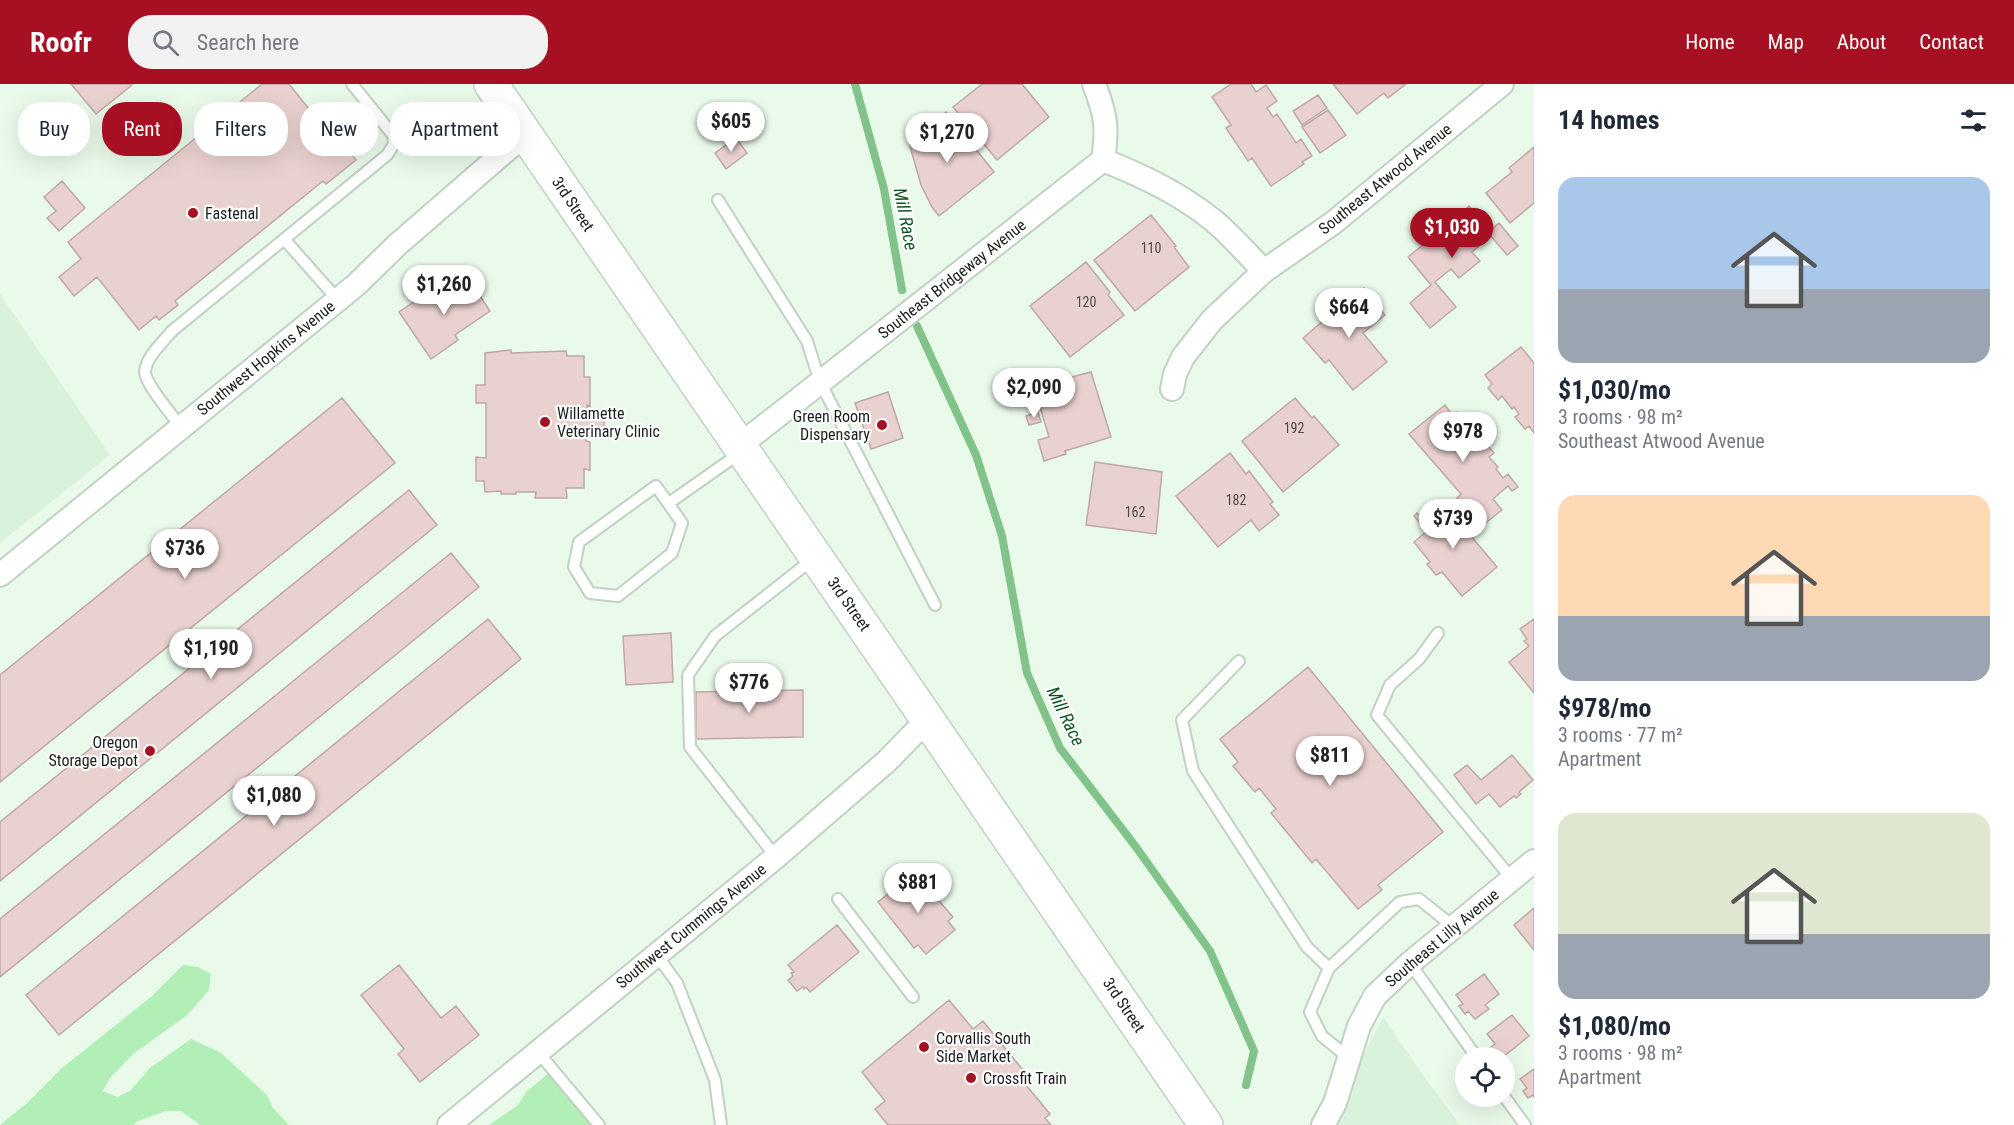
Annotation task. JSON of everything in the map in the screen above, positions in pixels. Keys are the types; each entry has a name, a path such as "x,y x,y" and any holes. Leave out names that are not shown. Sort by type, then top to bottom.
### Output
{"highway":[{"name":"3rd Street","path":"491,84 1206,1125"}],"street":[{"path":"1094,84 1102,104 1107,132 1103,160 1148,178 1185,201 1214,222 1264,271"},
{"name":"Southeast Atwood Avenue","path":"1172,389 1175,374 1183,357 1212,320 1264,271 1333,223 1502,84"},
{"name":"Southwest Hopkins Avenue","path":"0,575 356,285 397,245 525,134"},
{"name":"Southeast Bridgeway Avenue","path":"741,448 820,382 1103,160"},
{"name":"Southwest Cummings Avenue","path":"449,1125 776,857 886,762 928,719"},
{"name":"Southeast Lilly Avenue","path":"1323,1125 1335,1103 1359,1026 1375,996 1410,963 1525,871"}],"lane":[{"path":"181,427 148,383 145,371 151,357 172,331 387,155 394,144 393,135 352,84"},
{"path":"718,200 807,341 820,382 936,605"},
{"path":"284,239 338,300"},
{"path":"669,503 741,448"},
{"path":"656,486 669,503 682,523 672,553 618,596 590,592 574,567 579,542 656,486"},
{"path":"776,857 690,747 688,675 715,636 816,557"},
{"path":"1438,633 1419,659 1390,685 1377,715 1525,871"},
{"path":"1239,661 1182,720 1193,771 1307,947 1329,968"},
{"path":"838,899 913,997"},
{"path":"1349,1058 1322,1036 1310,1012 1329,968 1400,902 1419,899 1454,927"},
{"path":"656,954 677,983 710,1069 714,1080 721,1125"},
{"path":"1410,963 1469,1047"},
{"path":"538,1051 599,1125"},
{"path":"1512,1107 1525,1125"}],"shaded area":[{"path":"0,294 110,455 0,543"},
{"path":"1383,1017 1425,1078 1460,1125 1327,1125"}],"green space":[{"path":"183,965 198,967 211,974 209,990 186,1016 133,1054 110,1078 103,1091 117,1097 130,1091 150,1068 191,1039 221,1053 267,1095 273,1108 289,1125 200,1125 181,1111 165,1111 136,1122 134,1125 0,1125 27,1103 61,1069 152,996"},
{"path":"562,1071 590,1104 602,1125 489,1125 518,1105 526,1092 549,1073"}],"building":[{"path":"71,84 132,84 111,102 102,102 102,109 96,114 90,107 90,102 86,102"},
{"name":"Fastenal","path":"262,84 289,84 303,102 300,102 300,156 353,156 356,160 326,184 323,181 175,301 178,305 159,320 156,316 139,330 97,277 74,296 59,277 81,259 68,242 174,156 182,156 182,149 194,139 194,156 288,156 288,102 240,102"},
{"path":"982,84 1022,84 1049,117 997,160 953,107"},
{"path":"1231,84 1251,84 1256,92 1266,85 1277,101 1267,108 1273,117 1277,114 1296,143 1301,139 1312,156 1271,186 1252,158 1248,161 1226,128 1231,125 1212,97"},
{"path":"1333,84 1406,84 1388,98 1384,93 1357,114"},
{"path":"1318,95 1327,108 1302,125 1293,111"},
{"path":"1328,110 1346,135 1320,153 1302,127"},
{"path":"946,112 994,172 939,216 921,185 909,143"},
{"path":"736,138 747,153 726,169 715,153"},
{"path":"1534,147 1534,203 1510,223 1486,193 1512,172 1509,168"},
{"path":"62,181 85,208 59,231 47,218 56,211 44,197"},
{"path":"1469,206 1490,231 1499,223 1518,246 1507,255 1491,236 1472,252 1480,261 1459,278 1451,269 1435,282 1456,307 1430,328 1410,303 1431,285 1408,257 1424,244 1421,240 1449,216 1452,221"},
{"path":"1151,215 1176,246 1174,247 1189,267 1135,311 1094,260"},
{"path":"1086,262 1110,292 1108,295 1124,315 1070,357 1030,306"},
{"path":"466,275 490,311 455,335 458,340 431,359 399,312 427,293 430,299"},
{"path":"1364,288 1385,315 1363,333 1387,362 1353,390 1329,360 1325,363 1303,338 1330,315 1328,312 1344,299 1347,302"},
{"path":"1521,347 1534,363 1534,433 1529,426 1525,429 1515,417 1519,414 1502,396 1498,400 1488,388 1492,384 1485,375"},
{"name":"Willamette Veterinary Clinic","path":"511,350 511,353 566,351 567,356 584,356 584,377 590,377 590,406 587,405 587,408 604,410 604,434 586,435 586,441 590,442 590,470 584,469 584,488 566,488 567,498 535,498 536,492 501,494 501,491 485,492 484,481 476,481 476,457 486,458 486,403 476,403 476,385 485,385 485,353"},
{"path":"1091,372 1111,437 1065,451 1066,454 1044,461 1038,440 1049,437 1034,387"},
{"path":"888,392 903,438 871,449 855,403"},
{"path":"342,398 395,463 0,782 0,675"},
{"path":"1295,398 1339,445 1283,492 1242,441"},
{"path":"1445,405 1453,416 1457,412 1467,424 1463,428 1470,437 1472,435 1480,445 1484,442 1494,453 1489,457 1498,467 1496,469 1503,478 1508,474 1518,487 1512,491 1508,486 1493,499 1502,510 1483,525 1457,498 1461,494 1409,434"},
{"path":"1038,412 1041,422 1029,425 1026,416"},
{"path":"1230,453 1246,474 1249,471 1273,502 1270,504 1279,515 1259,531 1251,520 1218,547 1176,496"},
{"path":"1095,462 1162,472 1156,534 1086,525"},
{"path":"409,490 437,525 0,881 0,822"},
{"path":"1438,504 1446,514 1450,511 1497,567 1462,596 1442,572 1436,575 1427,564 1430,562 1414,542 1427,531 1414,516 1417,513 1420,517"},
{"path":"451,553 479,587 0,977 0,919"},
{"path":"488,619 521,659 59,1035 26,995"},
{"path":"1534,619 1534,693 1509,662 1529,646 1524,641 1527,639 1520,629"},
{"path":"671,633 673,682 626,685 623,636"},
{"path":"1308,667 1443,832 1378,885 1382,890 1358,909 1316,859 1312,863 1271,813 1276,809 1259,788 1255,792 1233,766 1238,762 1220,739"},
{"path":"803,690 803,737 696,739 696,692"},
{"path":"1512,755 1533,780 1519,792 1521,794 1516,798 1514,796 1500,807 1489,794 1476,804 1454,775 1467,765 1481,780"},
{"path":"915,873 953,917 948,921 955,930 926,954 918,945 914,948 878,902"},
{"path":"1534,908 1534,950 1514,925"},
{"path":"837,925 859,952 810,992 806,987 797,991 788,980 794,972 788,965"},
{"path":"399,965 441,1018 456,1006 479,1035 420,1082 398,1054 404,1049 361,995"},
{"path":"1484,974 1499,994 1485,1005 1489,1009 1475,1019 1468,1011 1465,1014 1459,1006 1463,1004 1456,995"},
{"path":"949,1000 973,1029 983,1021 1031,1080 1026,1085 1050,1114 1045,1118 1051,1125 888,1125 883,1119 875,1109 885,1101 862,1072"},
{"path":"1512,1015 1529,1036 1515,1047 1491,1047 1495,1044 1487,1034"},
{"path":"1534,1069 1534,1097 1533,1095 1528,1098 1523,1091 1527,1088 1520,1079"}],"waterway":[{"name":"Mill Race","path":"855,84 884,189 902,290"},
{"name":"Mill Race","path":"917,326 976,455 1002,536 1027,673 1060,748 1136,847 1210,951 1254,1051 1246,1085"}],"place":[{"name":"Fastenal","path":"193,213"},
{"name":"Willamette Veterinary Clinic","path":"545,422"},
{"name":"Green Room Dispensary","path":"882,425"},
{"name":"Oregon Storage Depot","path":"150,751"},
{"name":"Corvallis South Side Market","path":"924,1047"},
{"name":"Crossfit Train","path":"971,1078"}]}
